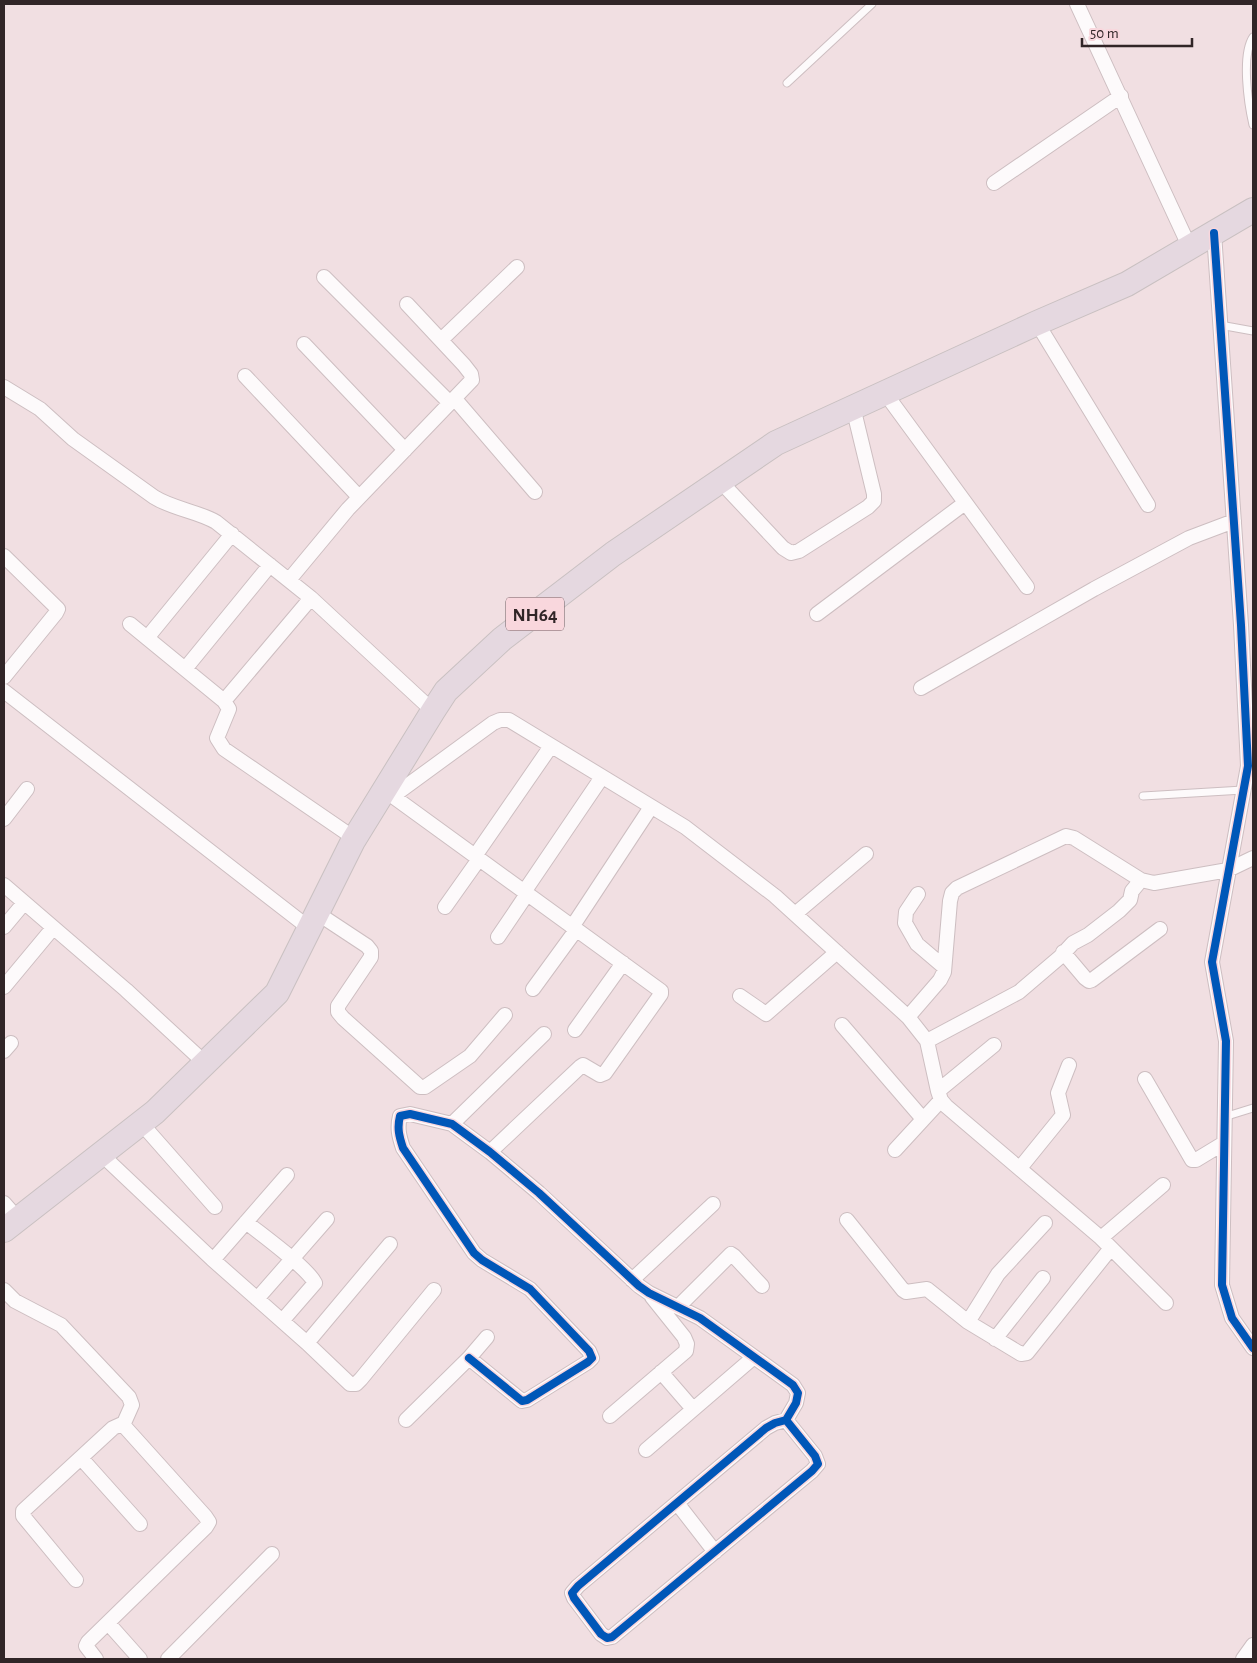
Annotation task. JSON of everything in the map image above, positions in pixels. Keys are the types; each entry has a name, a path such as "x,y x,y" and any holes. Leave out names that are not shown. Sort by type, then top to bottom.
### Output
{"highway":[{"name":"NH64","path":"9,1217 101,1154 156,1112 277,993 354,838 389,793 433,711 446,691 502,639 613,554 776,443 1037,323 1127,284 1253,210"}],"street":[{"path":"1078,4 1190,248"},
{"path":"994,183 1121,96"},
{"path":"1214,233 1234,521 1248,766 1246,796 1228,870 1212,962 1226,1041 1222,1285 1232,1318 1253,1348"},
{"path":"441,340 516,267"},
{"path":"324,276 453,401 535,492"},
{"path":"289,580 359,497 472,380 471,374 407,304"},
{"path":"1037,323 1148,505"},
{"path":"304,344 405,450"},
{"path":"245,376 359,497"},
{"path":"4,387 40,409 73,439 154,497 162,502 207,517 232,534 311,598 433,711"},
{"path":"885,393 1027,587"},
{"path":"720,481 783,548 791,553 799,552 868,507 874,501 874,494 853,407"},
{"path":"817,614 965,503"},
{"path":"921,688 1094,589 1163,552 1198,534 1234,521"},
{"path":"147,638 232,534"},
{"path":"4,556 58,609 4,677"},
{"path":"185,669 270,565"},
{"path":"224,701 311,598"},
{"path":"130,624 224,701 229,709 218,738 224,748 354,838"},
{"path":"4,691 313,921 367,946 371,951 371,957 338,1006 338,1012 420,1087 425,1087 464,1061 506,1015"},
{"path":"490,1152 580,1067 583,1065 600,1075 606,1073 661,994 661,991 389,793 493,723 500,720 508,720 696,835 765,887 908,1017 927,1041 940,1096 946,1106 1106,1243 1166,1303"},
{"path":"445,907 551,746"},
{"path":"498,937 602,777"},
{"path":"4,819 28,789"},
{"path":"533,989 651,806"},
{"path":"908,1017 940,980 944,967 952,893 957,888 1059,838 1066,836 1074,838 1142,880 1154,883 1228,870 1253,858"},
{"path":"795,914 866,854"},
{"path":"927,1041 1012,996 1060,957 1073,942 1088,935 1119,910 1130,900 1132,891 1142,880"},
{"path":"4,886 126,990 205,1063"},
{"path":"918,894 906,912 905,923 918,944 944,967"},
{"path":"4,927 24,903"},
{"path":"4,987 53,928"},
{"path":"1063,952 1089,981 1160,929"},
{"path":"740,996 766,1014 837,952"},
{"path":"575,1030 623,963"},
{"path":"842,1025 923,1119"},
{"path":"452,1124 544,1034"},
{"path":"895,1150 923,1119 940,1096 994,1045"},
{"path":"1020,1168 1063,1115 1058,1092 1069,1065"},
{"path":"1146,1079 1192,1160 1196,1160 1224,1144"},
{"path":"469,1358 522,1401 528,1400 592,1358 590,1351 530,1289 482,1260 474,1253 403,1148 399,1137 398,1125 400,1116 410,1114 452,1124 490,1152 648,1293 684,1337 687,1344 686,1351 610,1416"},
{"path":"141,1123 215,1207"},
{"path":"101,1154 213,1260 307,1343 350,1384 356,1384 434,1290"},
{"path":"213,1260 287,1175"},
{"path":"847,1220 903,1290 906,1292 927,1289 968,1322 1022,1354 1027,1353 1106,1243 1163,1185"},
{"path":"632,1280 713,1204"},
{"path":"257,1299 327,1219"},
{"path":"246,1222 292,1259 314,1283 282,1321"},
{"path":"968,1322 1002,1268 1045,1224"},
{"path":"307,1343 390,1244"},
{"path":"678,1307 731,1254 762,1286"},
{"path":"995,1339 1043,1278"},
{"path":"4,1290 15,1301 61,1325 129,1397 132,1405 124,1427 209,1522 88,1642 86,1646 96,1659"},
{"path":"648,1293 700,1318 793,1385 798,1393 796,1403 786,1420 766,1428 572,1593 601,1634 607,1638 612,1637 812,1471 818,1464 815,1456 786,1420"},
{"path":"406,1420 469,1358 487,1337"},
{"path":"646,1450 754,1357"},
{"path":"661,1372 692,1409"},
{"path":"76,1580 23,1516 23,1511 113,1428 124,1423"},
{"path":"82,1458 140,1524"},
{"path":"677,1503 715,1552"},
{"path":"168,1659 272,1554"},
{"path":"108,1622 140,1659"},
{"path":"1243,1659 1253,1645"}],"lane":[{"path":"787,83 872,4"},
{"path":"1253,37 1246,52 1248,101 1253,124"},
{"path":"1220,326 1253,331"},
{"path":"1143,796 1246,796"},
{"path":"1224,1117 1253,1108"}],"cycle path":[{"path":"1214,233 1241,625 1248,766 1212,962 1226,1041 1222,1285 1232,1318 1253,1348"},
{"path":"469,1358 522,1401 527,1400 592,1358 589,1351 530,1289 482,1260 474,1253 403,1148 399,1132 400,1116 410,1114 452,1124 490,1152 539,1193 639,1286 649,1293 700,1318 793,1385 798,1393 796,1403 786,1420 815,1456 818,1464 812,1471 612,1637 607,1638 601,1634 574,1598 572,1593 578,1586 766,1428 786,1420"}]}
